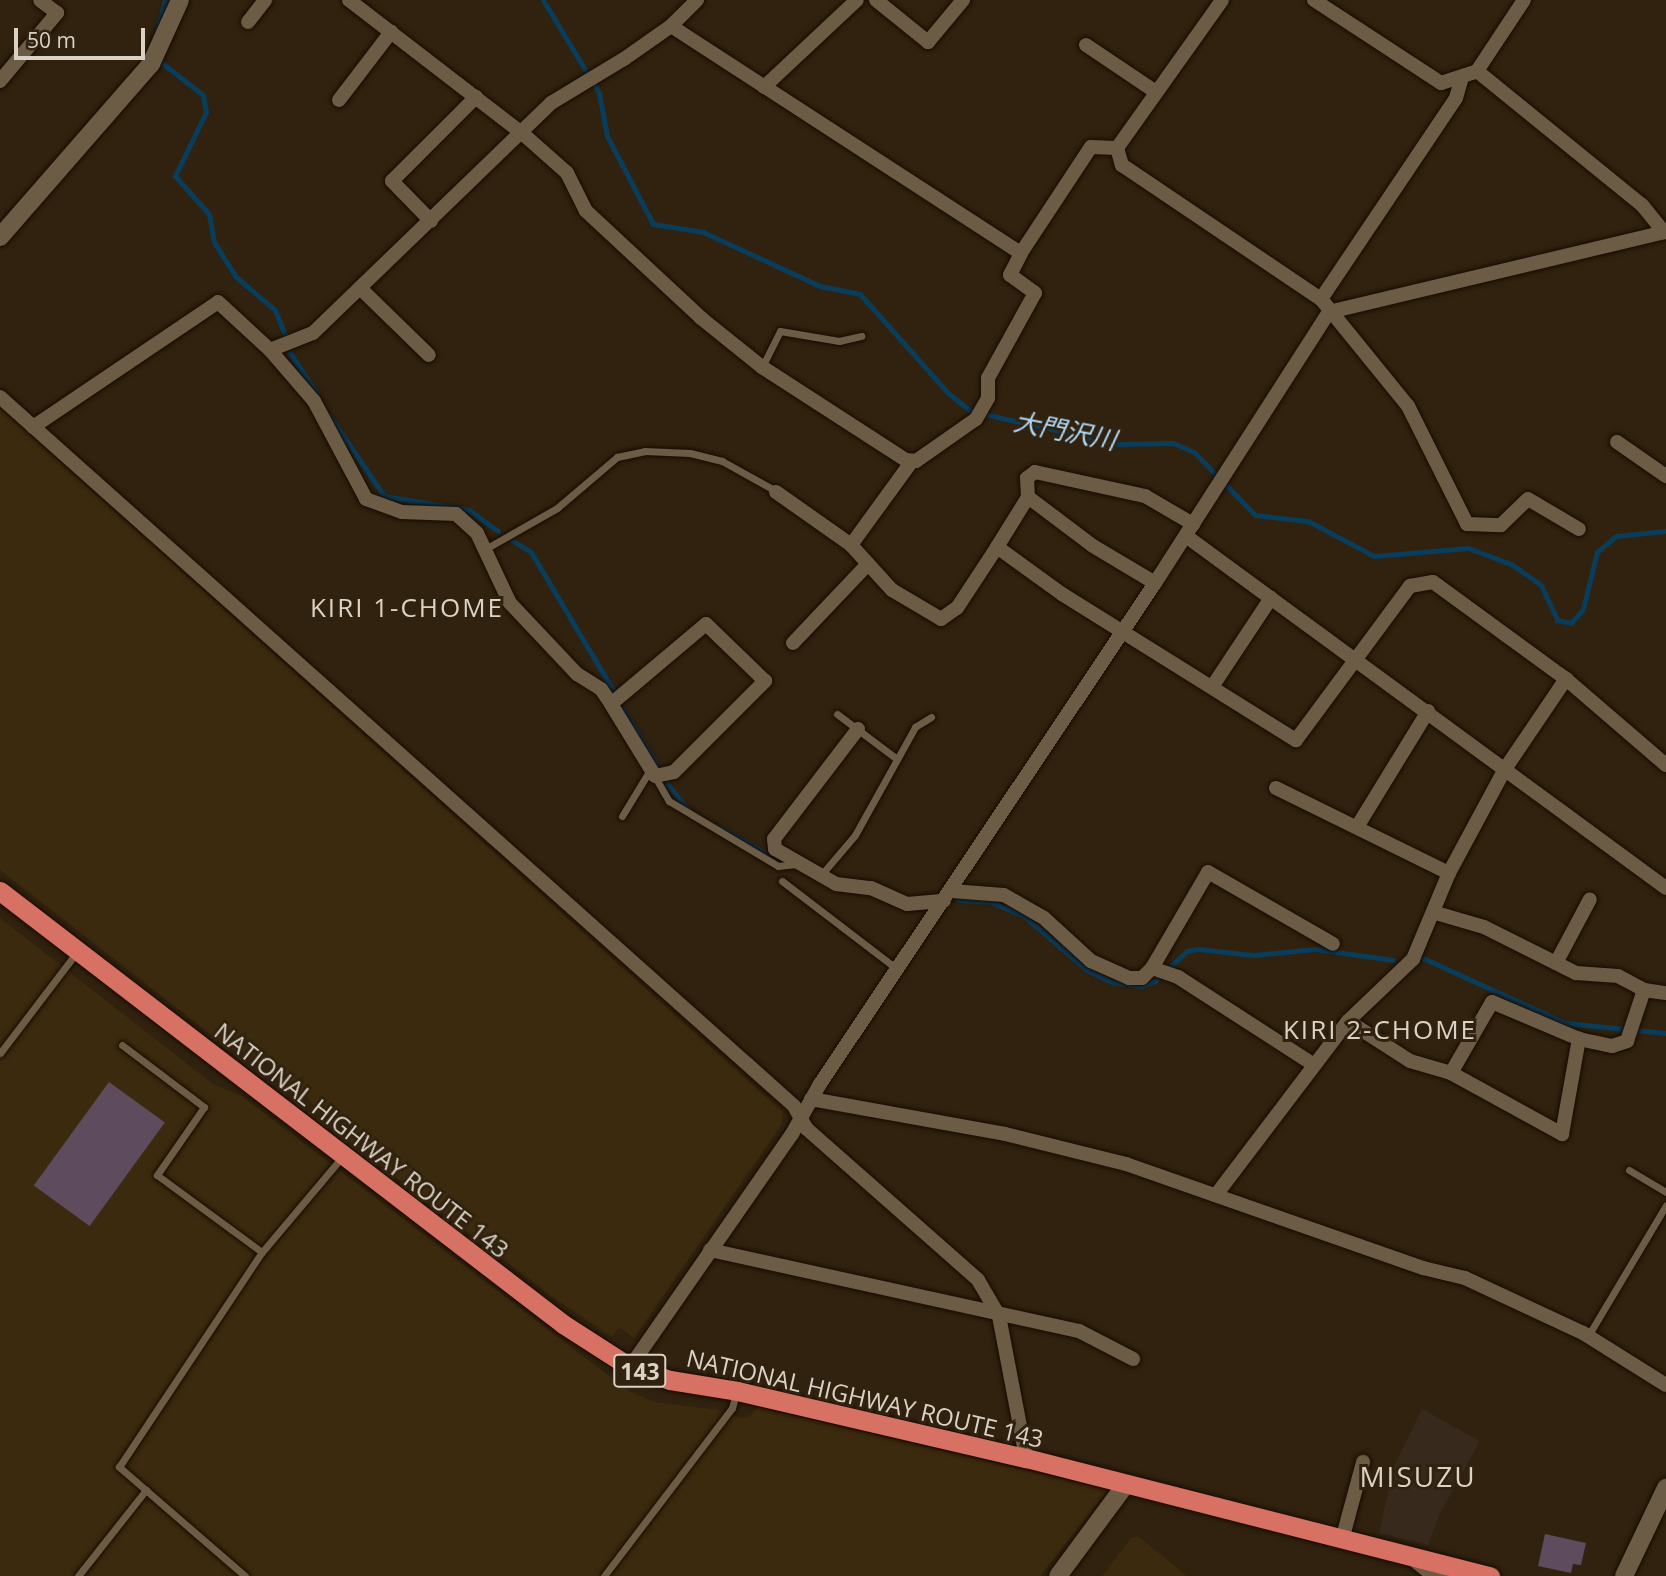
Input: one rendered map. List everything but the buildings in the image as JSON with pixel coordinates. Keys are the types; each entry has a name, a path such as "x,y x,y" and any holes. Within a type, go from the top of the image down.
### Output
{"highway":[{"name":"NATIONAL HIGHWAY ROUTE 143","path":"0,891 563,1324 631,1367 670,1380 737,1391 1026,1458 1418,1560 1490,1576"}],"main road":[{"path":"1418,1560 1438,1576"}],"street":[{"path":"0,81 57,13 40,0"},
{"path":"0,237 155,58 180,0"},
{"path":"248,22 265,0"},
{"path":"349,0 522,132 566,173 586,211 701,318 762,367 912,461"},
{"path":"270,349 313,333 551,103 603,73 671,26 697,0"},
{"path":"764,86 857,0"},
{"path":"876,0 928,42 963,0"},
{"path":"1117,148 1222,0"},
{"path":"1314,0 1441,82 1461,79 1477,71 1524,0"},
{"path":"671,26 1021,253"},
{"path":"339,100 391,32"},
{"path":"1086,44 1156,92"},
{"path":"631,1367 948,896 1155,583 1214,486 1329,312 1665,233 1642,205 1477,71"},
{"path":"1321,299 1456,98 1461,79"},
{"path":"430,221 392,181 476,97"},
{"path":"851,545 912,461 956,437 979,413 988,398 988,378 1035,293 1010,275 1021,253 1091,147 1117,148"},
{"path":"1117,148 1122,165 1321,299 1408,406 1467,524 1501,525 1528,499 1579,529"},
{"path":"360,288 429,355"},
{"path":"33,427 218,302 270,349 314,401 366,499 402,512 456,514 487,548 510,603 577,674 601,689 652,773 674,772 765,681 706,624 611,704"},
{"path":"0,397 801,1116 807,1129 978,1280 999,1316 1026,1458"},
{"path":"1617,442 1666,476"},
{"path":"776,492 851,545 892,590 941,618 957,608 997,547 1028,497 1027,478 1035,472 1145,496 1271,598 1666,888"},
{"path":"1028,497 1093,546 1155,583"},
{"path":"997,547 1122,631 1296,740 1410,586 1433,582 1566,679 1666,765"},
{"path":"793,643 868,564"},
{"path":"1212,687 1271,598"},
{"path":"1216,1195 1348,1021 1413,959 1436,913 1449,873 1505,769 1566,679"},
{"path":"1357,827 1428,711"},
{"path":"858,729 774,839 775,849 819,877 871,888 907,904 948,896 1004,895 1044,918 1091,961 1129,978 1142,978 1159,972 1178,977 1314,1065"},
{"path":"1276,788 1449,873"},
{"path":"1159,972 1208,872 1333,944"},
{"path":"1556,963 1590,899"},
{"path":"1436,913 1484,928 1576,973 1618,976 1644,990 1666,993"},
{"path":"1451,1073 1492,1002 1579,1039 1612,1046 1627,1041 1644,990"},
{"path":"1348,1021 1410,1061 1451,1073 1562,1134 1579,1039"},
{"path":"811,1099 1005,1134 1126,1164 1423,1268 1465,1278 1588,1336 1666,1385"},
{"path":"710,1251 999,1316 1079,1331 1133,1359"},
{"path":"1342,1540 1363,1462"},
{"path":"1058,1576 1126,1484"},
{"path":"1623,1576 1666,1488"}],"lane":[{"path":"762,367 780,331 839,341 861,336"},
{"path":"487,548 557,508 617,457 645,451 690,453 722,461 776,492"},
{"path":"837,714 897,759"},
{"path":"819,877 855,835 915,727 931,717"},
{"path":"622,816 652,773 669,802 778,866 797,863"},
{"path":"782,881 898,970"},
{"path":"0,1053 78,951"},
{"path":"122,1045 204,1107 157,1175 262,1252"},
{"path":"245,1576 119,1467 262,1252 343,1155"},
{"path":"1629,1170 1666,1192"},
{"path":"1588,1336 1666,1205"},
{"path":"604,1576 732,1408 737,1391"},
{"path":"78,1576 146,1490"}],"shaded area":[{"path":"0,408 783,1112 782,1124 634,1338 619,1327 612,1337 555,1299 328,1125 300,1087 265,1061 227,1047 0,870"},
{"path":"0,918 213,1084 242,1096 629,1391 654,1402 720,1410 740,1418 749,1417 758,1407 1108,1490 1040,1576 0,1576"},
{"path":"1422,1409 1480,1441 1439,1515 1428,1545 1379,1533 1394,1466"},
{"path":"1138,1536 1187,1576 1102,1576 1131,1538"}],"waterway":[{"path":"155,36 165,0"},
{"name":"大門沢川","path":"543,0 599,93 607,136 653,224 703,232 820,286 860,294 949,394 971,411 1117,444 1173,443 1194,452 1255,515 1308,521 1374,556 1468,548 1511,564 1541,585 1557,620 1571,623 1583,609 1597,552 1616,536 1666,531"},
{"path":"157,59 203,95 206,112 175,176 209,214 214,242 235,276 275,310 287,339"},
{"path":"290,353 317,394"},
{"path":"329,415 384,496 469,510 498,531"},
{"path":"510,539 531,552 614,692"},
{"path":"622,708 658,767"},
{"path":"665,781 687,808"},
{"path":"717,826 781,862"},
{"path":"958,900 991,902 1024,916 1087,970 1112,982 1142,986 1155,981 1187,951 1198,949 1253,955 1315,949 1393,960"},
{"path":"1423,958 1565,1023 1666,1033"}],"district":[{"name":"KIRI 1-CHOME","path":"407,608"},
{"name":"KIRI 2-CHOME","path":"1380,1030"},
{"name":"MISUZU","path":"1418,1476"}]}
